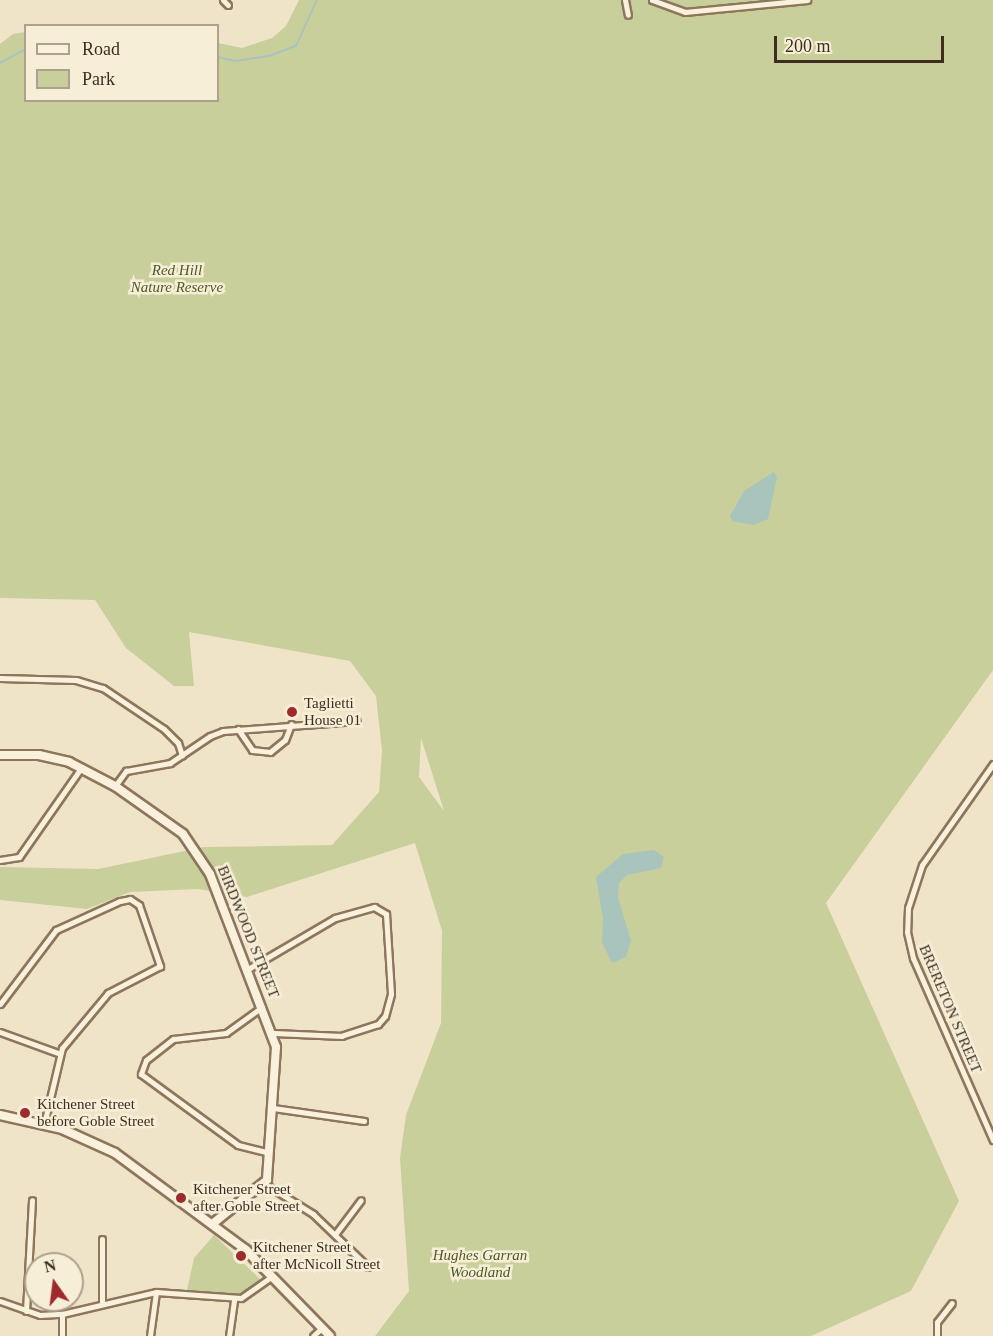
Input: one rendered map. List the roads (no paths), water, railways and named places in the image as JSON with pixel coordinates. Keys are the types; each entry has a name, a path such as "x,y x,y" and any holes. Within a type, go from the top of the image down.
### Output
{"street":[{"path":"223,0 228,5"},
{"path":"625,0 628,15"},
{"path":"652,0 685,12 807,0"},
{"path":"0,678 76,680 103,688 172,736 182,755"},
{"path":"115,786 126,771 170,763 210,735 238,729 357,721"},
{"path":"238,729 252,750 270,752 285,740 291,724"},
{"name":"BIRDWOOD STREET","path":"0,755 39,755 81,768 115,786 183,834 210,874 274,1033 273,1108 265,1184"},
{"name":"BRERETON STREET","path":"993,764 922,865 908,908 907,932 913,958 993,1140"},
{"path":"0,860 19,857 81,768"},
{"path":"0,1004 56,930 120,901 134,900 139,905 160,966 108,993 58,1053 44,1124"},
{"path":"248,969 335,918 374,907 386,914 391,994 385,1016 378,1024 342,1036 274,1033"},
{"path":"263,1006 226,1033 173,1038 146,1060 141,1074 238,1145 269,1153"},
{"path":"0,1032 58,1053"},
{"path":"273,1108 364,1121"},
{"path":"0,1115 44,1124 97,1143 246,1250 330,1336"},
{"path":"212,1224 222,1214 265,1184 313,1214 336,1233 368,1267"},
{"path":"29,1252 32,1200"},
{"path":"336,1233 361,1200"},
{"path":"102,1239 102,1304"},
{"path":"38,1312 62,1314 156,1292 234,1299 249,1295 271,1277"},
{"path":"150,1336 156,1292"},
{"path":"229,1336 234,1299"},
{"path":"0,1301 24,1310"},
{"path":"937,1336 937,1322 952,1303"},
{"path":"62,1314 62,1336"},
{"path":"313,1336 322,1328"}],"water":[{"path":"774,472 777,477 768,519 753,525 732,521 730,516 744,491"},
{"path":"654,850 664,857 661,868 627,875 619,883 618,897 631,941 626,957 612,963 602,943 603,919 596,877 623,854"}],"waterway":[{"path":"219,57 236,61 272,55 296,46 317,0"},
{"path":"0,63 24,50"}],"place":[{"name":"Taglietti House 01","path":"292,712"},
{"name":"Kitchener Street before Goble Street","path":"25,1113"},
{"name":"Kitchener Street after Goble Street","path":"181,1198"},
{"name":"Kitchener Street after McNicoll Street","path":"241,1256"}],"park label":[{"name":"Red Hill Nature Reserve","path":"177,278"},
{"name":"Hughes Garran Woodland","path":"480,1264"}]}
